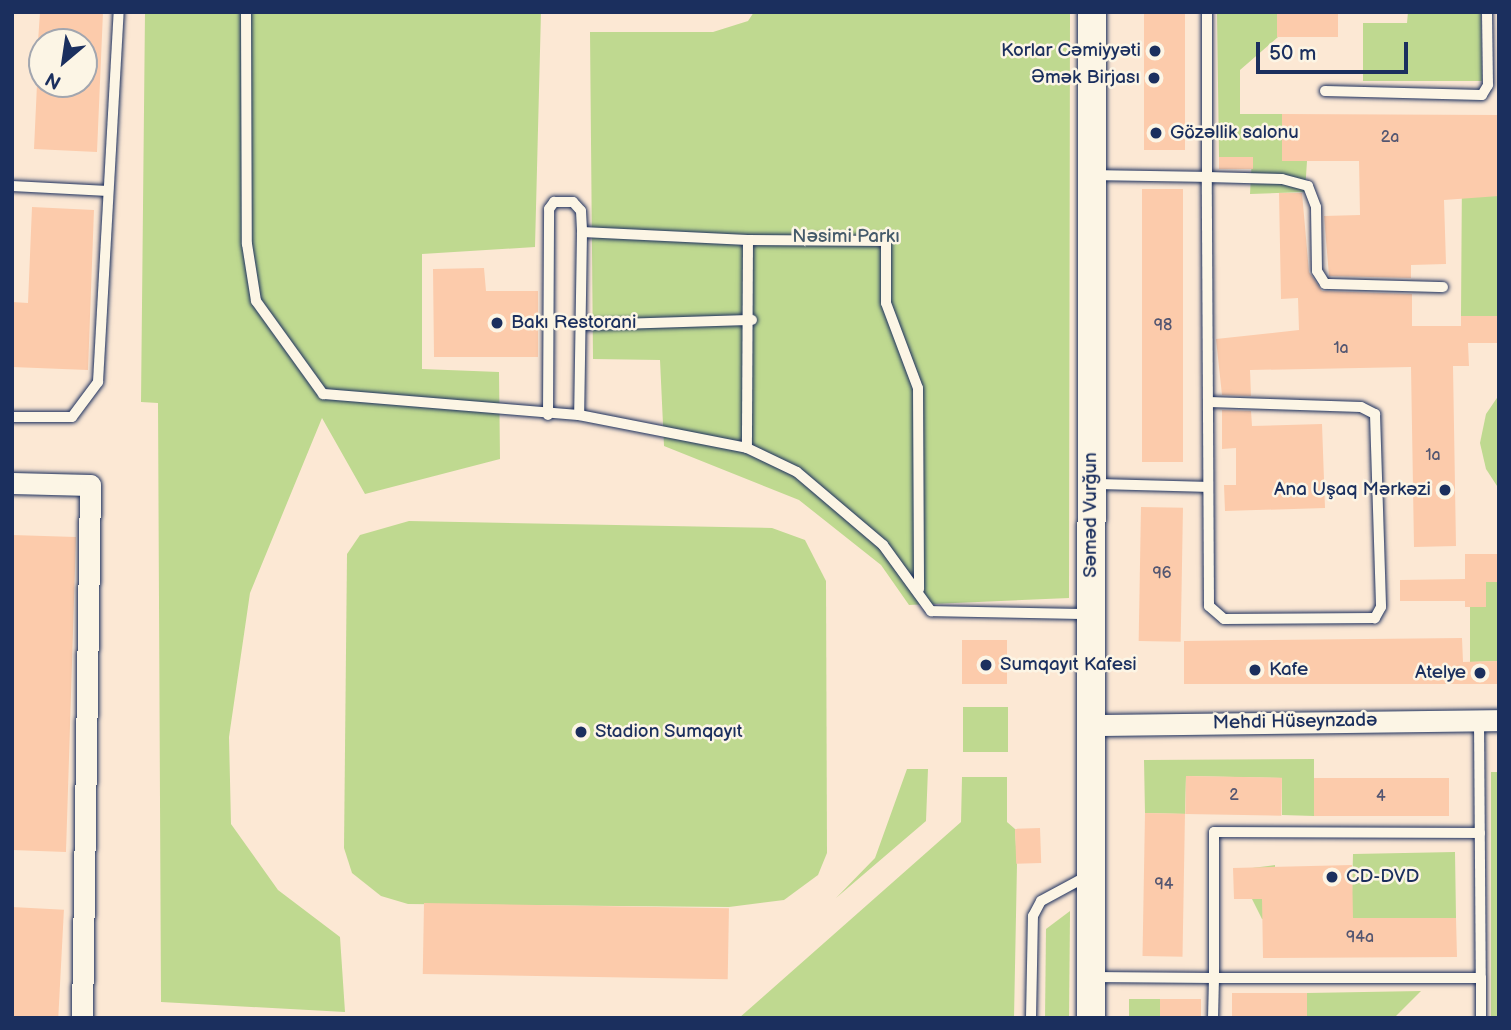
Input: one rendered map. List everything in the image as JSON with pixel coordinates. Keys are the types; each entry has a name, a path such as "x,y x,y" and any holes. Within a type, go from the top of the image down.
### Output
{"main road":[{"name":"Səməd Vurğun","path":"1091,1018 1092,12"}],"street":[{"path":"12,483 90,485 82,1018"},
{"name":"Mehdi Hüseynzadə","path":"1091,725 1489,720"}],"lane":[{"path":"12,417 72,417 89,401 98,382 119,12"},
{"path":"246,12 247,244 256,302 323,394 548,415 579,415 747,448 797,472 883,545 919,589"},
{"path":"1208,12 1209,402 1206,486 1212,614 1224,619 1368,620 1379,613 1375,414 1361,407 1209,402"},
{"path":"1325,91 1482,95 1488,85 1487,12"},
{"path":"1091,175 1282,179 1308,186 1315,200 1317,271 1325,284 1443,287"},
{"path":"12,186 108,191"},
{"path":"548,415 551,205 579,206 582,232 579,415"},
{"path":"582,232 748,240 886,241 887,303 918,388 919,589 923,604 938,613 1091,614"},
{"path":"747,448 752,320 748,240"},
{"path":"582,325 752,320"},
{"path":"1091,484 1206,486"},
{"path":"1481,1018 1480,833 1489,720"},
{"path":"1213,1018 1214,832 1480,833"},
{"path":"1031,1018 1033,916 1041,901 1091,874"},
{"path":"1091,977 1481,978"}],"green space":[{"path":"145,12 541,12 535,247 422,254 422,369 499,372 500,459 365,494 322,418 250,593 229,737 231,824 278,890 340,937 345,1012 161,1002 158,403 141,402"},
{"name":"Nəsimi Parkı","path":"754,12 1070,12 1069,598 909,605 881,565 799,500 664,446 660,360 593,359 590,32 713,32 748,21"},
{"path":"1217,12 1277,12 1278,37 1240,70 1240,114 1282,114 1282,161 1307,161 1305,192 1250,194 1252,157 1219,157"},
{"path":"1408,12 1481,12 1482,81 1363,81 1363,23 1407,23"},
{"path":"1462,172 1483,196 1499,196 1499,316 1461,316"},
{"path":"1499,395 1499,489 1486,469 1480,443 1486,414"},
{"path":"409,521 772,528 805,540 826,581 827,853 818,875 784,900 729,907 408,904 381,896 352,873 344,848 347,554 360,535"},
{"path":"1486,582 1499,582 1499,661 1470,662 1470,607 1486,607"},
{"path":"963,707 1008,707 1008,752 963,752"},
{"path":"1314,759 1314,816 1282,815 1282,778 1186,776 1185,814 1145,813 1144,760"},
{"path":"907,769 928,769 926,821 836,898 875,858"},
{"path":"1491,772 1499,772 1499,1018 1491,1018"},
{"path":"962,777 1007,777 1007,822 1015,829 1017,864 1014,1018 739,1018 961,822"},
{"path":"1455,852 1456,918 1262,919 1252,899 1252,868 1275,865 1275,893 1352,893 1353,854"},
{"path":"1070,911 1069,1018 1045,1018 1046,929"},
{"path":"1421,991 1394,1018 1307,1018 1307,993"},
{"path":"1129,999 1160,999 1160,1018 1129,1018"}],"building":[{"path":"40,12 103,12 97,152 34,149 36,98 98,98 98,28 39,28"},
{"path":"1144,12 1185,12 1185,150 1144,150"},
{"path":"1277,12 1338,12 1338,37 1277,37"},
{"path":"1282,114 1499,115 1499,196 1444,200 1446,264 1411,265 1411,278 1329,276 1324,216 1360,215 1359,161 1282,161"},
{"path":"1219,157 1253,157 1253,169 1219,169"},
{"path":"1142,189 1183,189 1183,462 1142,462"},
{"path":"1279,193 1302,193 1309,272 1322,291 1412,294 1412,326 1461,326 1461,316 1499,316 1499,343 1468,343 1469,366 1453,366 1456,546 1414,547 1411,367 1250,370 1251,396 1222,395 1216,339 1299,330 1298,298 1281,299"},
{"path":"32,207 94,210 88,370 12,367 12,302 28,303"},
{"path":"484,268 486,291 538,291 538,357 434,357 433,269"},
{"path":"1222,410 1251,411 1252,426 1322,424 1325,508 1225,511 1224,485 1236,485 1236,448 1222,449"},
{"path":"1141,507 1183,508 1181,642 1139,641"},
{"path":"12,535 76,537 66,852 12,850"},
{"path":"1465,554 1499,554 1499,582 1486,582 1486,607 1465,607 1465,601 1400,601 1400,580 1465,579"},
{"path":"1462,638 1463,662 1499,661 1499,684 1184,684 1184,641"},
{"path":"962,640 1007,640 1007,684 962,684"},
{"path":"1186,776 1282,778 1281,816 1185,814"},
{"path":"1314,778 1449,778 1449,816 1314,816"},
{"path":"1145,813 1185,814 1182,957 1143,956"},
{"path":"1040,828 1041,863 1016,864 1015,829"},
{"path":"1352,865 1353,918 1456,918 1457,957 1263,958 1262,899 1234,899 1233,868"},
{"path":"424,903 729,908 728,979 423,974"},
{"path":"12,907 64,910 58,1018 12,1018"},
{"path":"1232,993 1307,993 1307,1018 1232,1018"},
{"path":"1160,999 1201,999 1201,1018 1160,1018"}],"place":[{"name":"Korlar Cəmiyyəti","path":"1155,51"},
{"name":"Əmək Birjası","path":"1154,78"},
{"name":"Gözəllik salonu","path":"1156,133"},
{"name":"Bakı Restorani","path":"497,323"},
{"name":"Ana Uşaq Mərkəzi","path":"1445,490"},
{"name":"Sumqayıt Kafesi","path":"986,665"},
{"name":"Kafe","path":"1255,670"},
{"name":"Atelye","path":"1480,673"},
{"name":"Stadion Sumqayıt","path":"581,732"},
{"name":"CD-DVD","path":"1332,877"}]}
